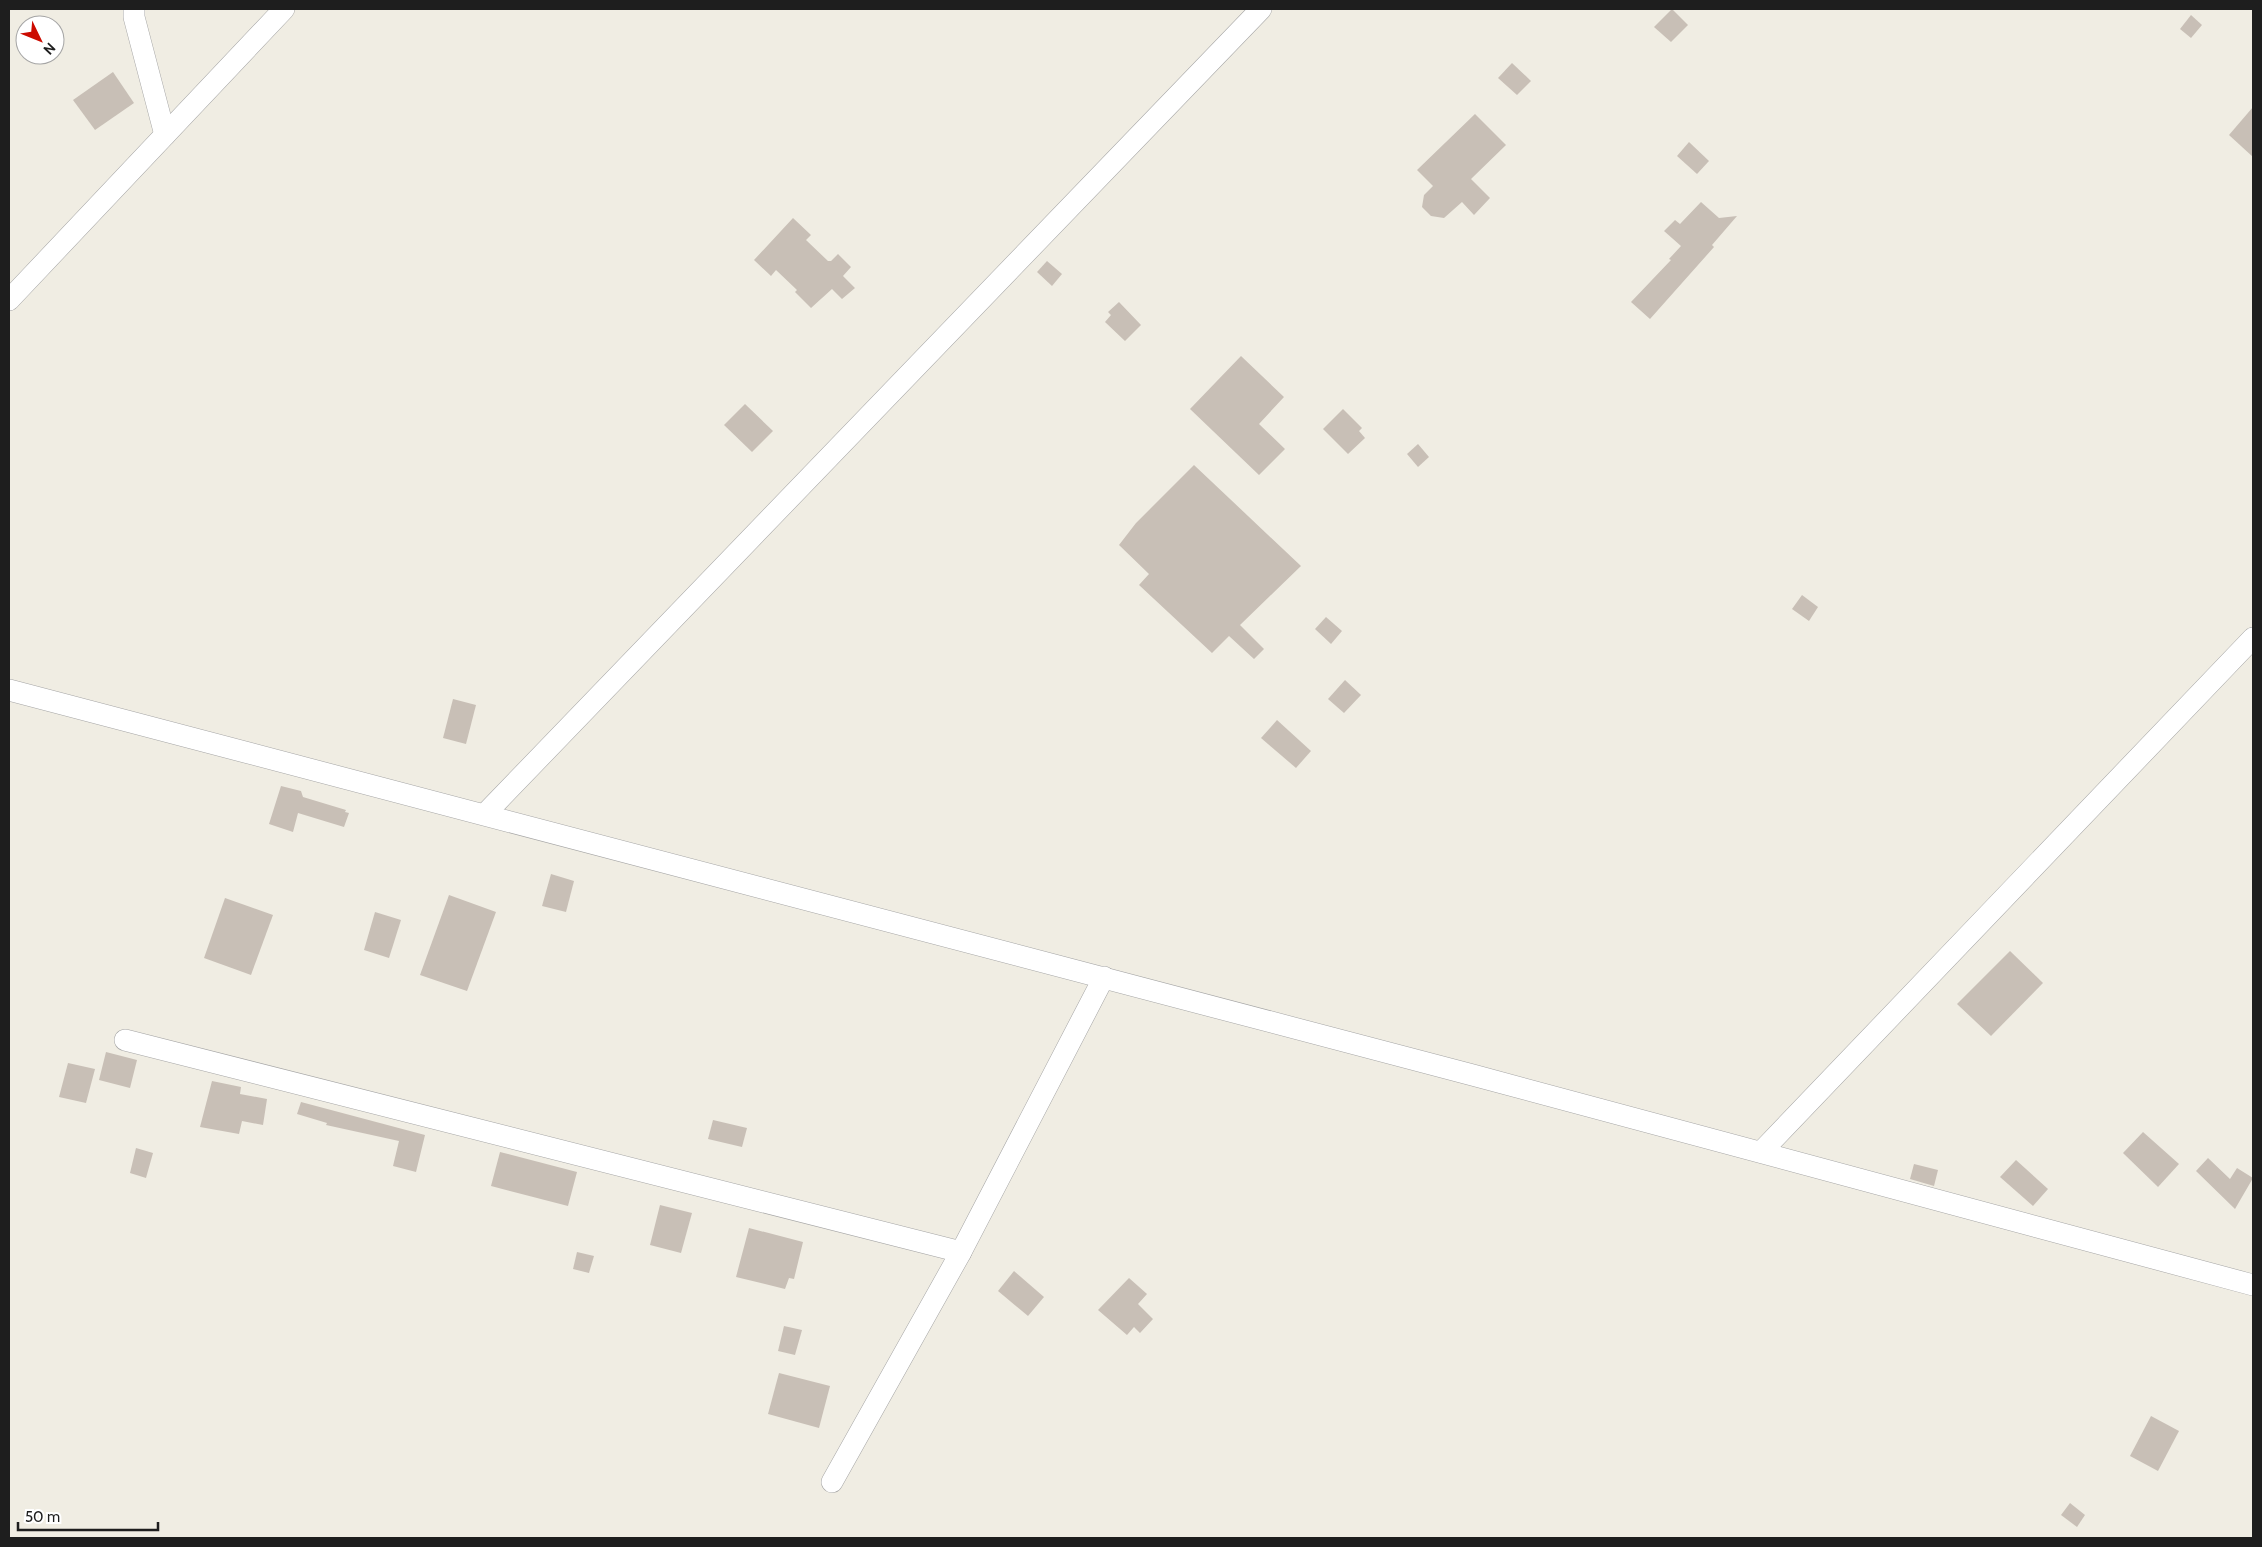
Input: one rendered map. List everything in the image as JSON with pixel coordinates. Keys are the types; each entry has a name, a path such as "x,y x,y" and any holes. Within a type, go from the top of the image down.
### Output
{"street":[{"path":"134,9 134,17 165,135"},
{"path":"9,300 284,9"},
{"path":"486,813 1261,9"},
{"path":"1761,1152 2253,638"},
{"path":"9,690 486,813 1761,1152 2253,1285"},
{"path":"832,1482 961,1252 1104,977"},
{"path":"125,1040 961,1252"}],"building":[{"path":"1672,9 1688,25 1671,42 1654,27"},
{"path":"2191,15 2202,25 2191,38 2180,29"},
{"path":"1512,63 1531,81 1517,95 1498,78"},
{"path":"113,72 134,103 95,130 73,100"},
{"path":"2253,107 2253,157 2229,135"},
{"path":"1475,114 1506,145 1471,179 1490,198 1474,215 1462,202 1444,218 1431,216 1422,207 1424,195 1433,186 1417,170"},
{"path":"1689,142 1709,161 1697,174 1677,156"},
{"path":"1701,202 1719,218 1737,216 1712,245 1714,247 1650,319 1631,302 1671,260 1669,259 1681,246 1664,231 1675,220 1680,224"},
{"path":"793,218 811,235 806,240 828,261 831,261 838,254 851,267 843,276 855,288 842,299 832,289 811,308 795,292 797,290 776,270 771,276 754,260"},
{"path":"1047,261 1062,274 1052,286 1037,272"},
{"path":"1119,302 1141,325 1125,341 1105,322 1111,315 1108,312"},
{"path":"1241,356 1284,397 1259,424 1285,449 1259,475 1190,409"},
{"path":"745,404 773,431 752,452 724,425"},
{"path":"1343,409 1362,428 1359,431 1365,438 1348,454 1323,429"},
{"path":"1418,444 1429,457 1418,467 1407,454"},
{"path":"1194,465 1301,566 1240,625 1264,649 1254,659 1229,636 1212,653 1139,585 1149,574 1119,545 1136,523"},
{"path":"1802,595 1818,607 1809,621 1792,609"},
{"path":"1326,617 1342,631 1331,644 1315,629"},
{"path":"1345,680 1361,695 1344,713 1328,699"},
{"path":"453,699 476,705 466,744 443,738"},
{"path":"1277,720 1311,751 1296,768 1261,738"},
{"path":"281,786 301,791 303,797 346,810 345,812 349,813 344,827 298,813 293,832 269,824"},
{"path":"551,874 574,881 566,912 542,906"},
{"path":"449,895 496,912 467,991 420,975"},
{"path":"225,898 273,915 251,975 204,958"},
{"path":"375,912 401,920 389,958 364,950"},
{"path":"2010,951 2043,983 1991,1036 1957,1004"},
{"path":"106,1052 137,1060 130,1088 99,1080"},
{"path":"68,1063 95,1069 86,1103 59,1097"},
{"path":"212,1081 241,1087 240,1094 267,1099 263,1125 242,1121 239,1134 200,1127"},
{"path":"301,1102 425,1135 416,1172 393,1166 399,1141 326,1125 327,1123 297,1114"},
{"path":"713,1120 747,1128 742,1147 708,1139"},
{"path":"2143,1132 2179,1164 2158,1187 2123,1153"},
{"path":"136,1148 153,1153 146,1178 130,1173"},
{"path":"500,1152 577,1172 568,1206 491,1186"},
{"path":"2208,1158 2230,1179 2237,1168 2253,1178 2235,1209 2196,1171"},
{"path":"2016,1160 2048,1189 2033,1206 2000,1177"},
{"path":"1914,1164 1938,1170 1934,1186 1910,1179"},
{"path":"660,1205 692,1213 681,1253 650,1245"},
{"path":"749,1228 803,1242 794,1279 789,1278 785,1289 736,1277"},
{"path":"577,1252 594,1256 589,1273 573,1269"},
{"path":"1014,1271 1044,1297 1028,1316 998,1291"},
{"path":"1129,1278 1147,1294 1138,1304 1153,1319 1140,1333 1134,1327 1127,1335 1098,1310"},
{"path":"784,1326 802,1330 795,1355 778,1351"},
{"path":"779,1373 830,1386 819,1428 768,1414"},
{"path":"2151,1416 2179,1431 2158,1471 2130,1456"},
{"path":"2070,1503 2085,1515 2077,1527 2061,1515"}]}
